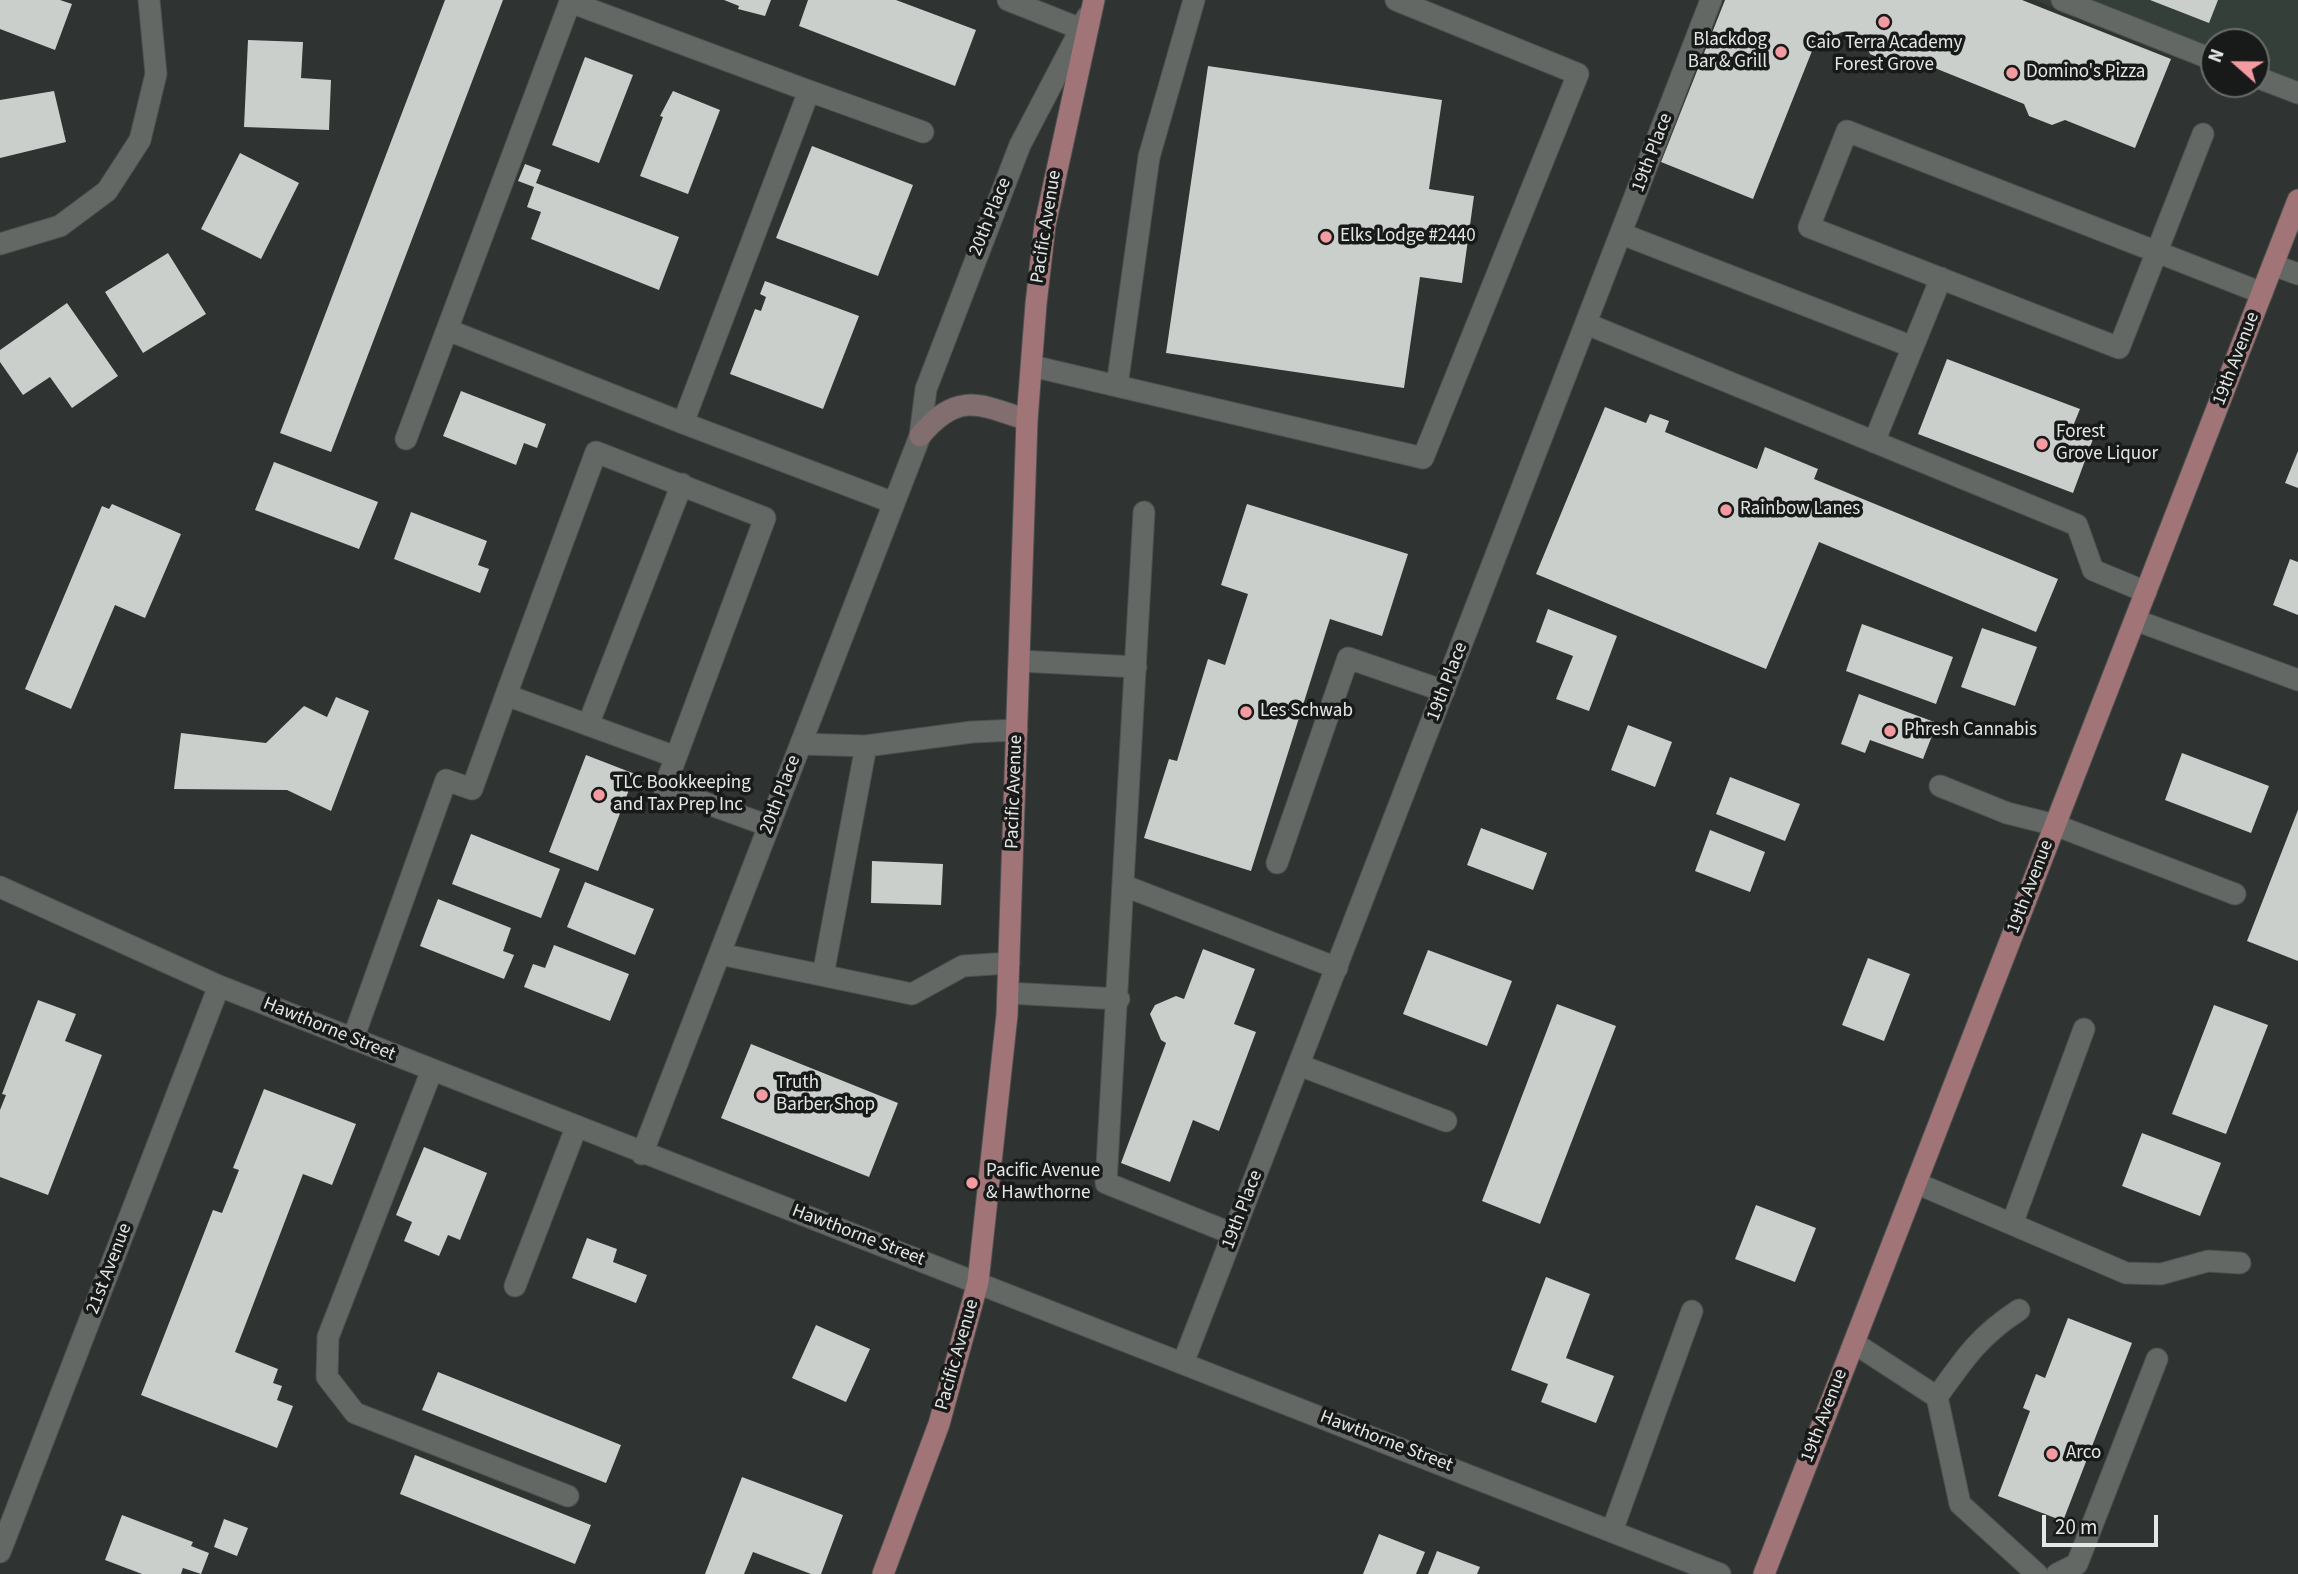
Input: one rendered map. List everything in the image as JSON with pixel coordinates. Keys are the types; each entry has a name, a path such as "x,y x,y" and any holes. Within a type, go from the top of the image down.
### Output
{"main road":[{"name":"Pacific Avenue","path":"883,1574 939,1424 978,1282 994,1155 1008,993 1027,420 1045,225 1093,4"},
{"name":"19th Avenue","path":"1764,1574 2298,200"}],"street":[{"path":"0,244 60,226 107,191 140,140 156,74 149,0"},
{"path":"1008,0 1081,29"},
{"path":"1117,386 1149,157 1194,0"},
{"path":"1032,366 1423,458 1577,74 1396,0"},
{"name":"19th Place","path":"1183,1363 1711,0"},
{"path":"2062,0 2200,54"},
{"path":"407,439 570,2 923,132"},
{"name":"20th Place","path":"642,1154 920,436 926,389 953,314 1020,145 1093,4"},
{"path":"2270,82 2298,93"},
{"path":"683,423 809,91"},
{"path":"2203,134 2157,251 2119,348 1810,227 1847,131 2157,251 2262,293"},
{"path":"1622,234 1913,347"},
{"path":"2273,265 2298,274"},
{"path":"1874,442 1941,278"},
{"path":"1587,324 2077,525 2093,570 2146,592"},
{"path":"447,330 894,503"},
{"name":"20th Place","path":"920,436 938,415 951,408 969,404 989,407 1027,420"},
{"path":"352,1039 446,780 472,789 596,452 765,518 664,788 769,826"},
{"path":"588,725 682,484"},
{"path":"1144,512 1119,999 1106,1183 1233,1234"},
{"path":"2135,620 2298,680"},
{"path":"1277,863 1348,658 1444,691"},
{"path":"1020,661 1136,667"},
{"path":"506,695 676,757"},
{"path":"801,744 866,746 972,732 1017,730"},
{"path":"823,975 866,746"},
{"path":"1940,786 2007,813 2055,825 2235,894"},
{"path":"1125,886 1337,968"},
{"name":"Hawthorne Street","path":"2,894 219,986 576,1128 978,1282 1720,1574"},
{"path":"720,954 912,994 963,966 1009,963"},
{"name":"21st Avenue","path":"2,1542 219,986"},
{"path":"1008,993 1119,999"},
{"path":"2012,1224 2084,1028"},
{"path":"1299,1065 1446,1121"},
{"path":"432,1070 328,1337 327,1377 355,1413 568,1496"},
{"path":"515,1286 576,1128"},
{"path":"1916,1183 2126,1273 2161,1274 2208,1261 2240,1263"},
{"path":"1937,1397 1967,1354 1990,1328 2019,1310"},
{"path":"1612,1531 1692,1311"},
{"path":"1854,1343 1937,1397 1960,1504 2037,1574"},
{"path":"2057,1574 2077,1564 2157,1359"}],"shaded area":[{"path":"2035,0 2298,0 2298,105 2270,94 2270,28 2200,28 2200,65"}],"building":[{"path":"0,0 60,0 72,4 55,50 0,29"},
{"path":"445,0 503,0 331,452 280,433"},
{"path":"724,0 771,0 765,16 738,9 739,6"},
{"path":"808,0 896,0 976,30 955,86 799,26"},
{"path":"1725,0 2022,0 2171,59 2135,148 2065,120 2052,125 2029,116 2024,104 1905,56 1891,63 1870,54 1864,40 1842,32 1814,46 1753,199 1661,162"},
{"path":"2150,0 2218,0 2209,23"},
{"path":"248,40 303,42 301,78 331,80 329,130 244,127"},
{"path":"585,57 633,75 599,163 552,145"},
{"name":"Elks Lodge #2440","path":"1208,66 1442,100 1429,189 1474,196 1462,283 1420,277 1404,388 1166,353"},
{"path":"54,91 66,142 0,158 0,100"},
{"path":"673,91 720,110 688,194 640,176 663,117 660,116"},
{"path":"812,146 913,185 878,276 776,238"},
{"path":"240,153 299,183 261,259 201,229"},
{"path":"525,164 541,170 536,183 679,237 659,290 531,239 541,212 527,207 534,187 518,181"},
{"path":"168,253 206,314 143,353 105,292"},
{"path":"765,281 859,316 823,409 730,374 755,309 761,311 766,297 760,294"},
{"path":"67,303 118,376 72,408 50,377 23,395 0,362 0,350"},
{"path":"1947,359 2080,409 2071,431 2093,439 2073,493 1918,434"},
{"path":"461,391 546,424 537,448 524,443 516,465 443,436"},
{"name":"Rainbow Lanes","path":"1605,407 1646,423 1650,414 1669,421 1665,432 1757,469 1765,447 1818,469 1814,479 2058,579 2036,632 1819,542 1766,669 1536,574"},
{"path":"2298,451 2298,488 2285,483"},
{"path":"274,462 378,502 359,549 255,510"},
{"path":"112,504 181,534 145,618 115,605 71,709 25,689 102,506 109,509"},
{"name":"Les Schwab","path":"1247,504 1408,554 1382,636 1330,619 1251,871 1144,838 1169,759 1177,761 1208,659 1225,665 1248,594 1221,585"},
{"path":"411,512 487,541 478,565 489,569 480,593 394,559"},
{"path":"2290,559 2298,562 2298,615 2273,605"},
{"path":"1548,609 1617,636 1589,711 1556,699 1573,656 1536,642"},
{"path":"1862,624 1953,657 1936,704 1846,671"},
{"path":"1982,628 2037,647 2015,706 1961,687"},
{"name":"Phresh Cannabis","path":"1859,694 1937,723 1923,759 1870,740 1865,753 1841,744"},
{"path":"336,697 369,711 331,811 287,790 174,789 181,733 266,743 304,706 327,717"},
{"path":"1628,725 1672,742 1655,787 1611,770"},
{"path":"2182,753 2269,786 2251,833 2165,800"},
{"name":"TLC Bookkeeping and Tax Prep Inc","path":"586,755 635,774 598,871 549,852"},
{"path":"1730,777 1800,804 1785,841 1716,814"},
{"path":"2298,810 2298,961 2247,941"},
{"path":"1481,828 1547,853 1533,890 1467,865"},
{"path":"1710,830 1765,852 1750,892 1695,871"},
{"path":"471,834 560,869 541,918 452,884"},
{"path":"872,861 943,864 941,905 871,903"},
{"path":"585,882 654,909 635,955 567,927"},
{"path":"438,899 511,928 503,951 514,955 504,979 420,946"},
{"path":"554,945 629,974 610,1021 524,987 533,964 545,968"},
{"path":"1203,949 1255,969 1234,1024 1256,1032 1219,1131 1193,1120 1170,1182 1121,1163 1166,1043 1161,1040 1150,1014 1155,1005 1176,996 1184,999"},
{"path":"1428,950 1512,981 1487,1046 1403,1014"},
{"path":"1868,958 1910,974 1884,1041 1842,1025"},
{"path":"38,1000 76,1014 65,1041 102,1055 48,1195 0,1177 0,1110 6,1095 2,1094"},
{"path":"1557,1004 1616,1026 1540,1224 1482,1201"},
{"path":"2214,1005 2268,1025 2226,1134 2172,1114"},
{"path":"751,1044 898,1103 869,1177 721,1118"},
{"path":"264,1089 356,1124 332,1185 303,1174 235,1352 278,1369 273,1383 282,1386 277,1400 293,1406 277,1448 141,1395 213,1210 222,1213 239,1170 233,1168"},
{"path":"2142,1133 2221,1163 2200,1216 2122,1186"},
{"path":"424,1147 487,1173 460,1240 448,1235 439,1256 404,1241 412,1222 396,1215"},
{"path":"1756,1205 1816,1228 1795,1282 1735,1259"},
{"path":"587,1238 617,1249 613,1262 647,1275 636,1303 572,1278"},
{"path":"1546,1277 1590,1294 1566,1358 1614,1376 1596,1423 1541,1402 1548,1384 1511,1370"},
{"name":"Arco","path":"2068,1318 2132,1343 2063,1521 1998,1496 2030,1411 2023,1408 2036,1374 2045,1378"},
{"path":"816,1325 870,1349 846,1402 792,1378"},
{"path":"438,1372 621,1445 606,1483 422,1410"},
{"path":"415,1455 591,1525 575,1564 400,1494"},
{"path":"742,1477 843,1515 821,1574 811,1574 753,1552 744,1574 705,1574"},
{"path":"122,1515 193,1542 191,1546 209,1553 201,1574 183,1568 181,1574 142,1574 105,1560"},
{"path":"224,1519 248,1528 237,1556 214,1547"},
{"path":"1379,1534 1425,1552 1416,1574 1363,1574"},
{"path":"1437,1551 1480,1567 1477,1574 1428,1574"}],"place":[{"name":"Caio Terra Academy Forest Grove","path":"1884,22"},
{"name":"Blackdog Bar & Grill","path":"1781,52"},
{"name":"Domino's Pizza","path":"2012,73"},
{"name":"Elks Lodge #2440","path":"1326,237"},
{"name":"Forest Grove Liquor","path":"2042,444"},
{"name":"Rainbow Lanes","path":"1726,510"},
{"name":"Les Schwab","path":"1246,712"},
{"name":"Phresh Cannabis","path":"1890,731"},
{"name":"TLC Bookkeeping and Tax Prep Inc","path":"599,795"},
{"name":"Truth Barber Shop","path":"762,1095"},
{"name":"Pacific Avenue & Hawthorne","path":"972,1183"},
{"name":"Arco","path":"2052,1454"}]}
